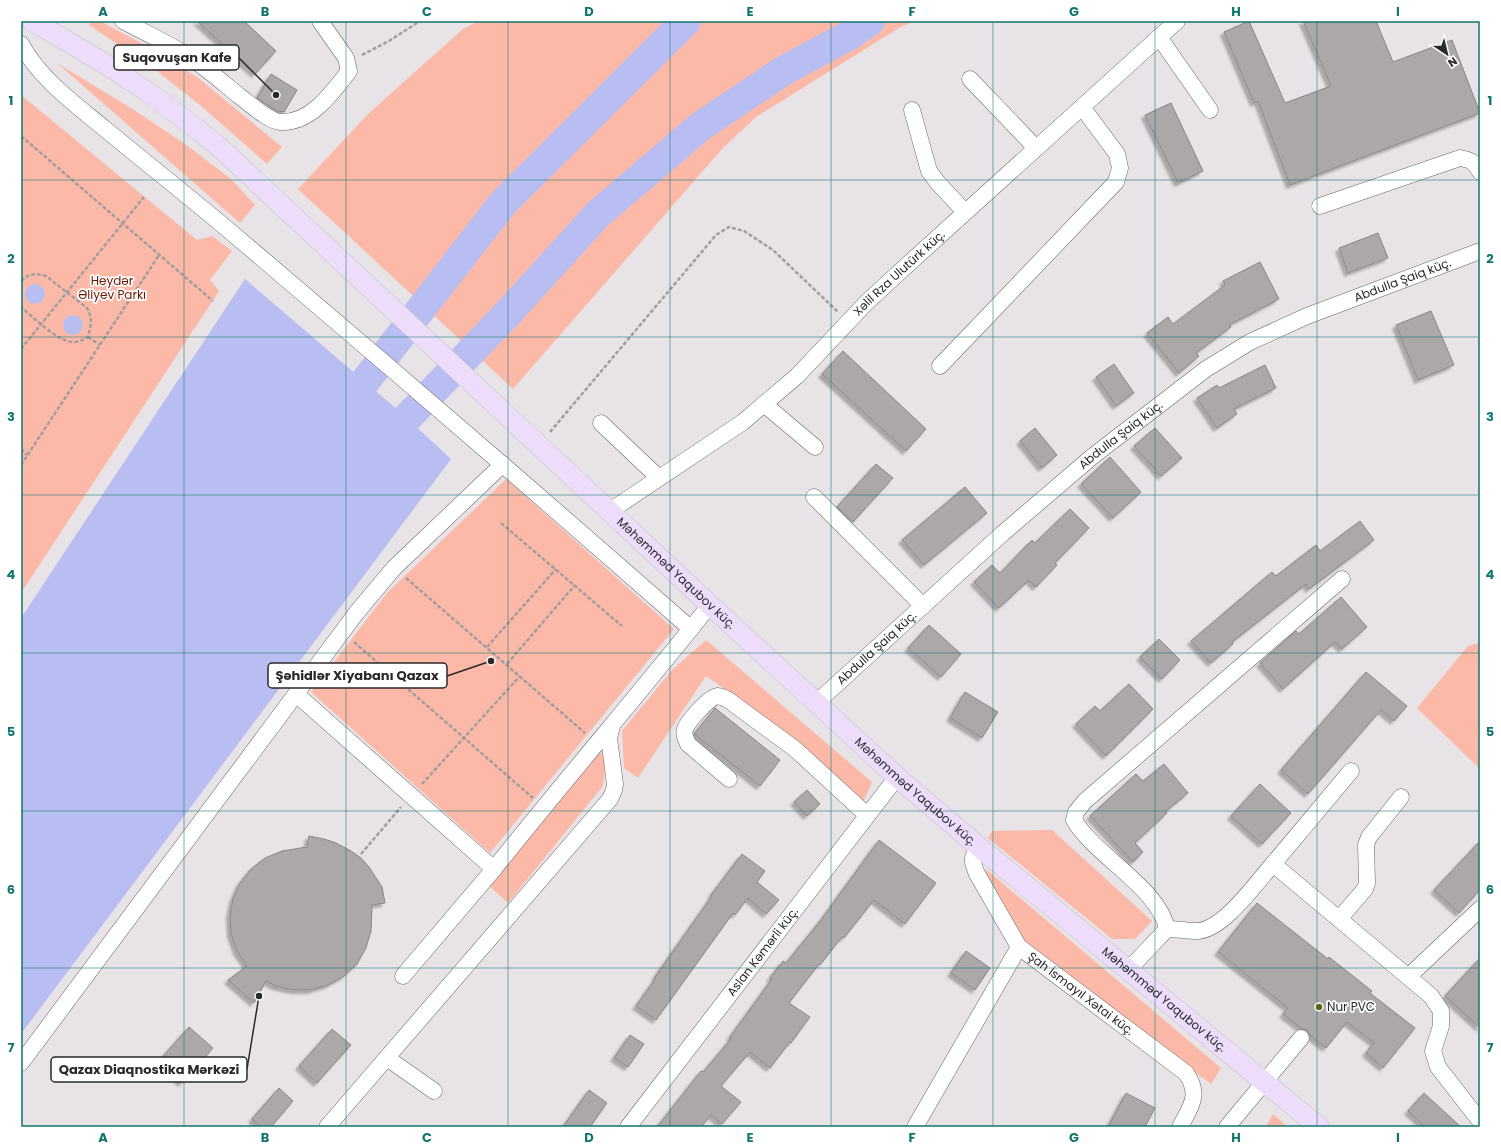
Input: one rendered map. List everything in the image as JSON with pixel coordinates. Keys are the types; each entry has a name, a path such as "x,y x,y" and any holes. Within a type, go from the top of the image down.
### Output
{"main road":[{"name":"Məhəmməd Yaqubov küç.","path":"32,21 53,26 170,108 217,145 710,605 897,777 979,848 1129,969 1319,1127"}],"street":[{"path":"123,21 184,54 211,72 263,114 280,122 298,120 313,111 349,71 346,58 320,21"},
{"name":"Xəlil Rza Ulutürk küç.","path":"610,511 743,422 797,376 848,322 905,267 1177,21"},
{"path":"1159,37 1210,110"},
{"path":"21,44 27,56 49,81 73,102 211,216 486,449 691,629"},
{"path":"970,79 1036,148"},
{"path":"940,366 1116,182 1120,168 1117,154 1082,107"},
{"path":"912,110 929,171 965,212"},
{"path":"1320,206 1460,158 1471,160 1477,165 1480,172"},
{"name":"Abdulla Şaiq küç.","path":"816,703 1002,534 1087,461 1206,369 1250,342 1306,316 1480,251"},
{"path":"764,404 814,447"},
{"path":"601,423 659,478"},
{"path":"21,1063 296,694 394,568 503,464"},
{"path":"814,497 923,606"},
{"path":"1167,929 1165,919 1155,903 1081,832 1074,820 1076,812 1085,801 1342,579"},
{"path":"403,976 494,869 710,605"},
{"path":"296,694 494,869"},
{"path":"729,779 688,744 685,737 685,729 702,707 710,699 718,696 727,699 795,749 867,815"},
{"path":"327,1127 610,799 615,784 609,738 612,726"},
{"path":"1167,929 1199,931 1212,927 1226,918 1351,771"},
{"name":"Aslan Kəmərli küç.","path":"628,1127 897,777"},
{"path":"1339,919 1365,889 1368,883 1366,845 1369,837 1401,797"},
{"name":"Şah İsmayıl Xətai küç.","path":"979,848 972,856 972,862 976,874 1019,947 1186,1073 1193,1083 1194,1094 1191,1107 1180,1127"},
{"path":"1273,864 1431,996 1441,1011 1441,1026 1433,1051 1438,1067 1480,1121"},
{"path":"1408,976 1480,909"},
{"path":"1129,969 1167,929"},
{"path":"915,1127 1019,947"},
{"path":"1227,1127 1301,1038"},
{"path":"386,1058 434,1091"}],"path":[{"path":"346,58 364,54 389,41 420,21"},
{"path":"21,136 213,301"},
{"path":"21,349 144,197"},
{"path":"534,441 716,235 729,227 744,231 773,250 848,322"},
{"path":"21,465 159,255"},
{"path":"21,281 29,275 37,274 46,276 87,308 91,316 92,324 88,337 81,341 73,342 63,340 21,307"},
{"path":"88,337 100,345"},
{"path":"21,449 28,455"},
{"path":"502,523 622,626"},
{"path":"394,568 598,743"},
{"path":"487,647 556,569"},
{"path":"507,664 574,585"},
{"path":"343,632 544,807"},
{"path":"361,854 411,796 520,676"}],"green space":[{"path":"92,21 100,21 152,49 197,77 282,147 267,164 201,106 157,71 89,25"},
{"path":"479,21 914,21 899,28 756,117 722,149 513,389 298,189 368,114 463,29"},
{"path":"57,63 134,110 185,144 231,179 255,205 240,223"},
{"name":"Heydər Əliyev Parkı","path":"21,95 197,240 212,236 232,251 210,280 219,291 21,593"},
{"path":"506,479 674,629 490,853 311,692 387,593"},
{"path":"706,640 872,782 863,803 797,740 706,676 638,778 624,768 622,731 672,670"},
{"path":"1480,643 1480,769 1417,708 1468,646"},
{"path":"599,752 606,757 603,786 508,903 489,886"},
{"path":"1052,830 1152,921 1135,939 1112,939 988,838 992,831"},
{"path":"987,870 1221,1068 1211,1084 1025,945 983,872"},
{"path":"1273,1114 1288,1127 1266,1127"}],"water":[{"path":"245,279 407,418 451,459 21,1034 21,618"},
{"path":"31,284 39,284 45,290 45,298 39,304 31,304 25,298 25,290"},
{"path":"69,315 77,315 83,321 83,329 77,335 69,335 63,329 63,321"}],"building":[{"path":"197,21 244,21 276,51 255,74"},
{"path":"1249,21 1285,103 1331,86 1303,21 1376,21 1393,62 1452,40 1480,113 1290,185 1258,101 1254,103 1224,32"},
{"path":"271,74 297,90 284,112 277,111 257,98"},
{"path":"1171,103 1203,171 1178,183 1145,115"},
{"path":"1378,233 1388,258 1348,273 1339,248"},
{"path":"1260,262 1279,299 1229,325 1231,327 1196,353 1199,356 1179,373 1147,333 1168,317 1173,324 1225,285 1223,281"},
{"path":"1431,311 1454,365 1418,380 1396,325"},
{"path":"843,351 926,429 906,451 822,374"},
{"path":"1114,364 1134,393 1116,406 1096,377"},
{"path":"1265,365 1276,388 1234,409 1237,414 1217,428 1197,398 1217,385 1219,388"},
{"path":"1035,428 1057,455 1042,468 1020,441"},
{"path":"1155,428 1182,458 1161,476 1134,446"},
{"path":"1110,457 1141,492 1113,518 1081,484"},
{"path":"876,464 893,478 853,522 837,507"},
{"path":"965,487 987,513 924,565 902,540"},
{"path":"1070,509 1089,528 1055,563 1057,565 1036,587 1029,580 999,608 974,582 992,565 1000,573 1032,540 1035,543"},
{"path":"1360,521 1374,540 1309,589 1306,584 1232,642 1233,644 1211,663 1191,641 1272,572 1276,576 1316,545 1320,551"},
{"path":"1341,597 1367,627 1342,649 1335,642 1283,689 1260,663 1296,631 1299,634"},
{"path":"929,625 961,654 941,677 908,648"},
{"path":"1159,639 1180,660 1162,679 1140,657"},
{"path":"1366,672 1407,706 1394,721 1381,710 1308,794 1281,770"},
{"path":"1129,684 1153,709 1106,756 1076,724 1095,706 1100,711"},
{"path":"965,692 998,712 982,738 950,718"},
{"path":"715,708 780,760 760,786 694,734"},
{"path":"1164,764 1188,793 1165,812 1167,813 1135,843 1143,852 1133,862 1090,816 1136,774 1143,781"},
{"path":"1260,784 1291,813 1262,844 1231,816"},
{"path":"807,790 820,804 807,816 794,802"},
{"path":"309,836 336,843 361,858 369,867 382,887 385,903 372,905 371,931 366,948 357,964 344,976 328,985 311,990 293,990 276,986 266,981 254,1003 228,980 247,966 237,951 231,934 230,916 233,899 240,883 251,869 265,858 282,851 307,847"},
{"path":"879,840 936,883 905,924 874,900 844,938 842,937 820,965 819,964 789,1003 810,1017 791,1043 790,1042 770,1068 750,1052 721,1086 741,1102 722,1124 711,1115 701,1127 657,1127 701,1071 703,1072 731,1039 730,1037 772,979 770,978 783,961 786,963 821,920"},
{"path":"1480,841 1480,890 1459,913 1434,890"},
{"path":"742,854 765,871 757,882 779,900 766,914 748,898 735,915 733,913 656,1020 636,1006 712,896 711,895"},
{"path":"1257,903 1328,959 1329,957 1372,991 1370,993 1415,1028 1383,1068 1366,1053 1374,1043 1347,1022 1326,1048 1310,1035 1307,1030 1302,1029 1283,1014 1288,1008 1218,952"},
{"path":"966,951 990,968 975,990 951,973"},
{"path":"1480,958 1480,1028 1445,996"},
{"path":"189,1027 213,1048 182,1083 158,1062"},
{"path":"332,1029 351,1045 317,1083 299,1066"},
{"path":"630,1035 644,1044 628,1067 614,1058"},
{"path":"279,1088 293,1101 271,1127 261,1127 252,1119"},
{"path":"589,1090 607,1103 590,1127 563,1127"},
{"path":"1126,1093 1155,1108 1145,1127 1108,1127"},
{"path":"1424,1093 1461,1127 1425,1127 1408,1111"}],"waterway":[{"path":"339,415 503,203 686,21"},
{"path":"407,418 510,311 598,214 701,126 783,71 850,35 870,21"}],"place":[{"name":"Suqovuşan Kafe","path":"276,95"},
{"name":"Şəhidlər Xiyabanı Qazax","path":"491,661"},
{"name":"Qazax Diaqnostika Mərkəzi","path":"259,996"},
{"name":"Nur PVC","path":"1319,1007"}]}
